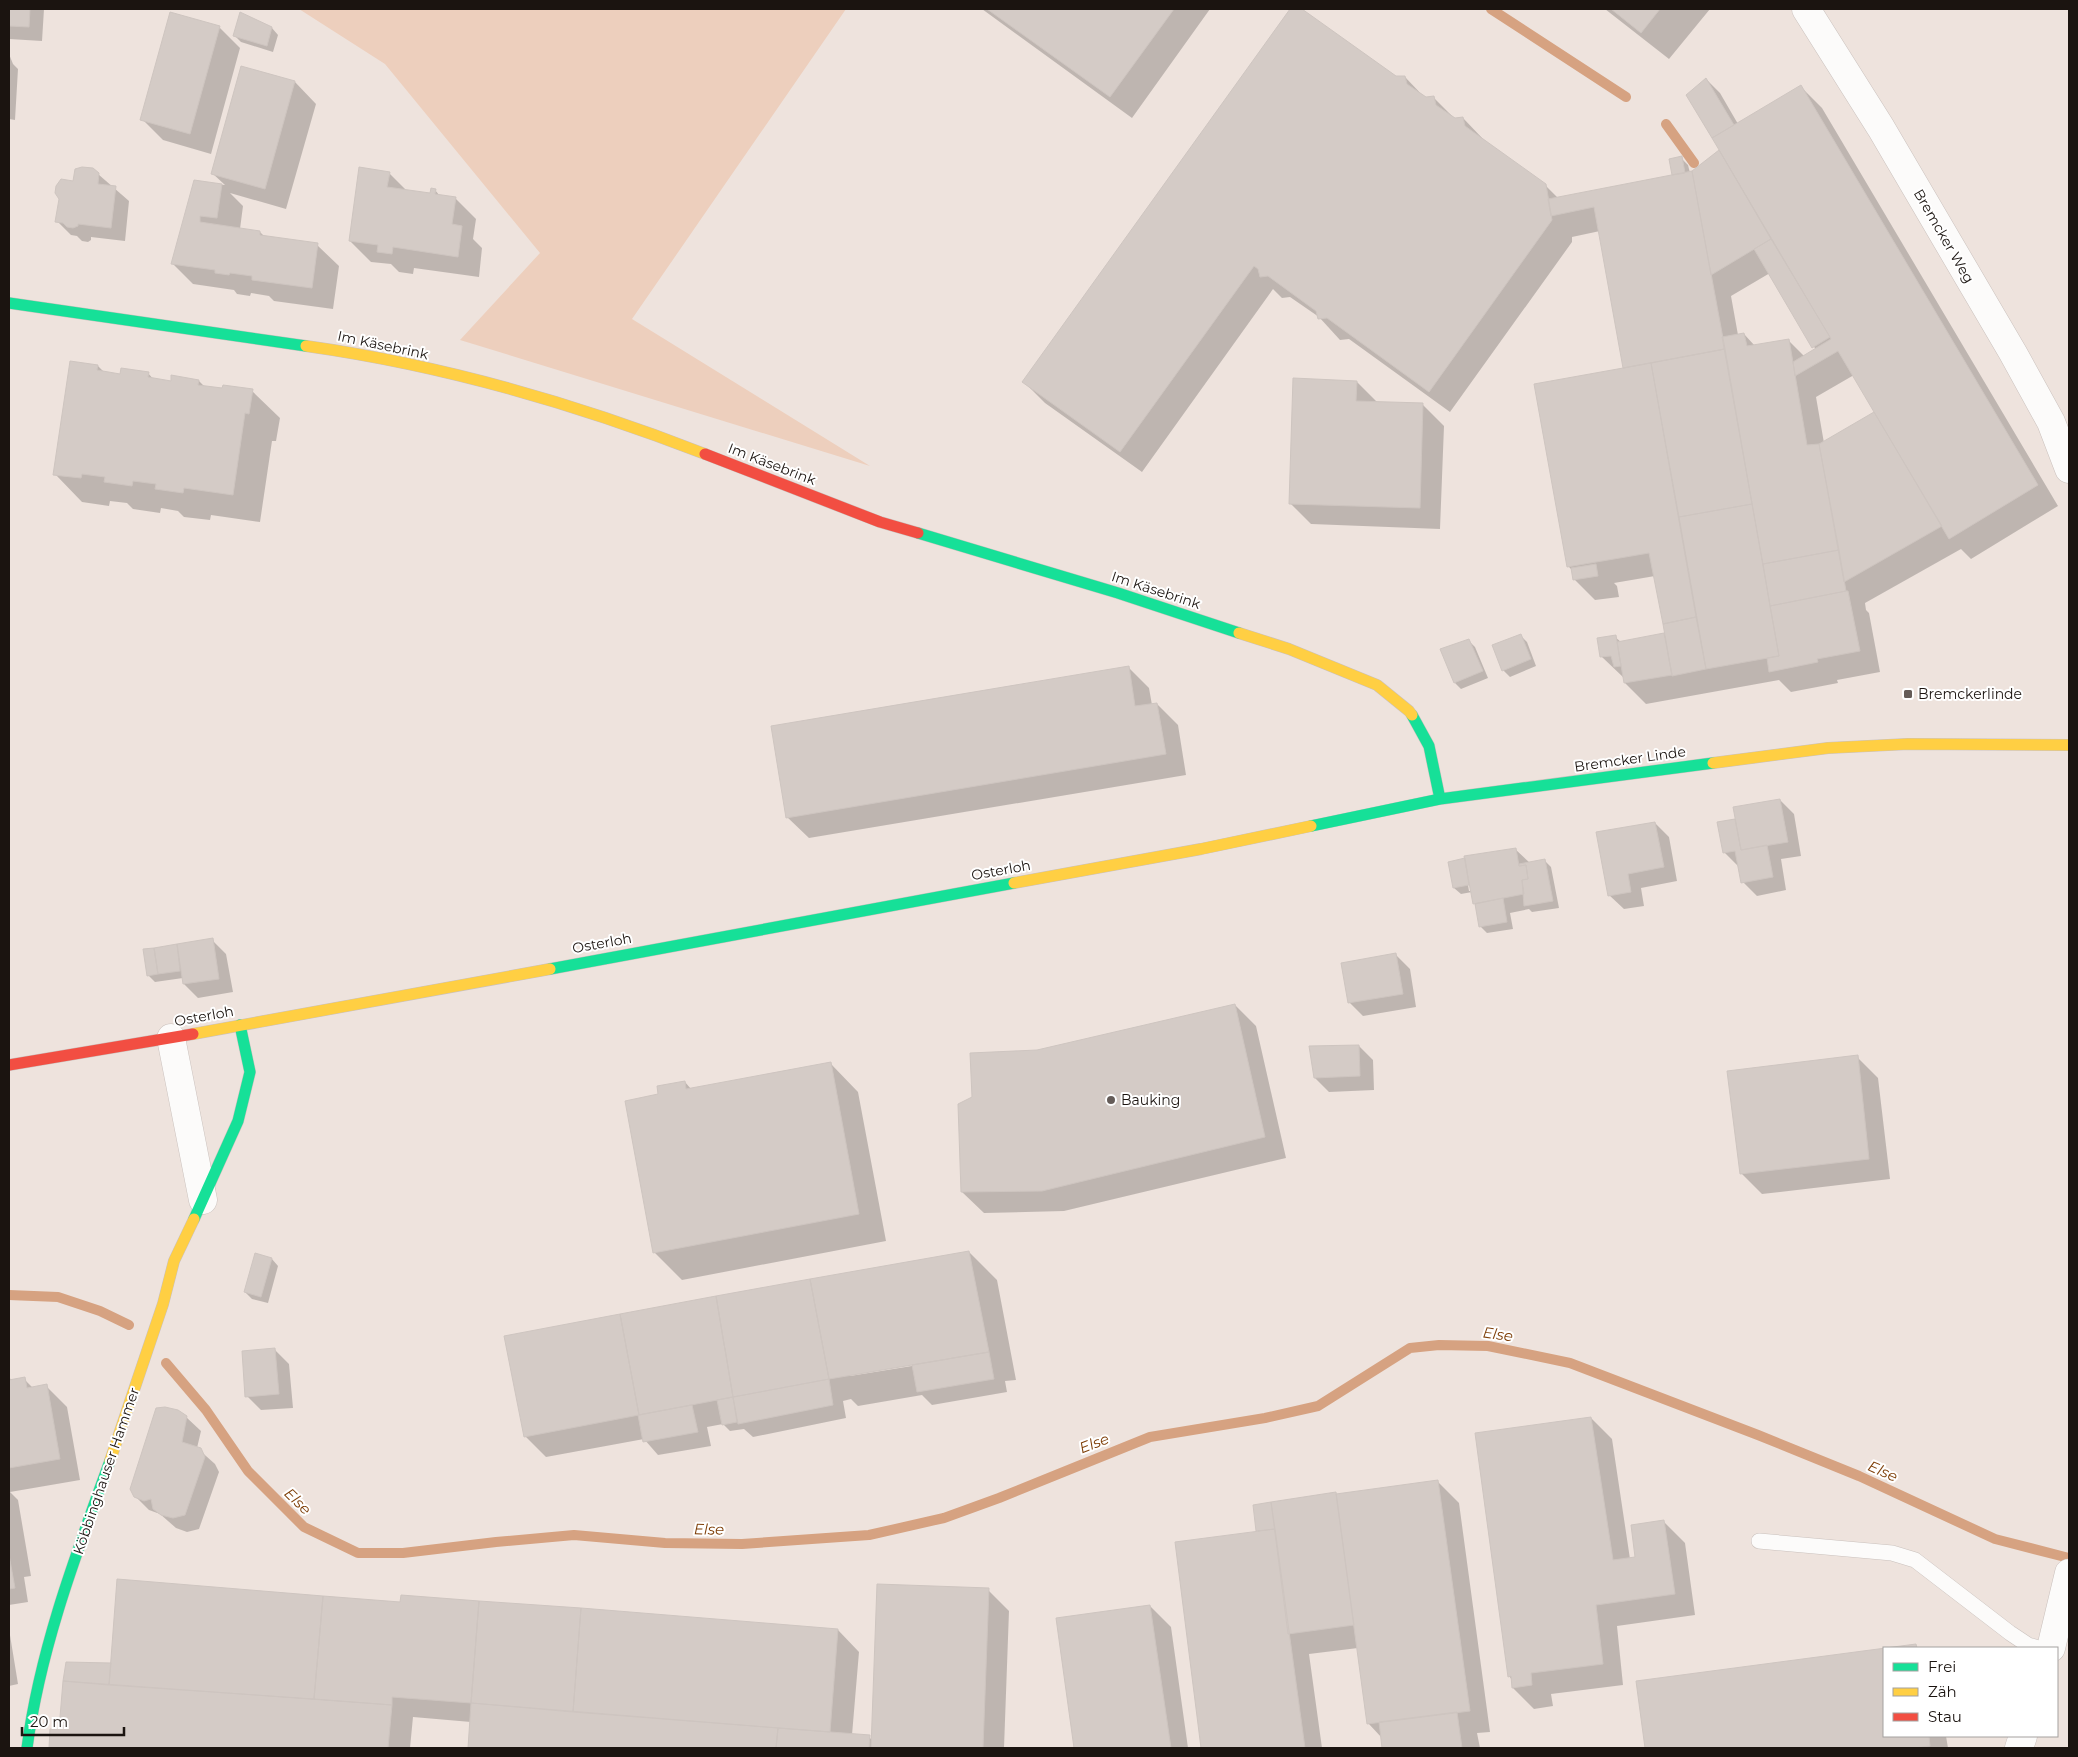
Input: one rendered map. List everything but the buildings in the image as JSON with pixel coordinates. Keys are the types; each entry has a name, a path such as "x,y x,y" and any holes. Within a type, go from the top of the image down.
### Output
{"street":[{"name":"Bremcker Weg","path":"1806,9 1881,128 2013,353 2052,422 2069,470"},
{"name":"Im Käsebrink","path":"9,304 328,349 453,374 563,405 677,443 880,522 1118,593 1290,649 1377,685 1409,711 1429,746 1440,799"},
{"name":"Bremcker Linde","path":"1201,849 1440,799 1828,748 1908,744 2069,745"},
{"name":"Osterloh","path":"9,1065 171,1038 1201,849"},
{"name":"Köbbinghauser Hammer","path":"26,1748 31,1717 46,1655 72,1566 133,1394 154,1326 164,1304 174,1261 238,1121 250,1072 240,1025"},
{"path":"171,1038 203,1200"},
{"path":"2051,1647 2068,1580"}],"lane":[{"path":"1759,1541 1892,1553 1915,1560 2010,1634 2035,1647"}],"shaded area":[{"path":"299,9 846,9 632,319 870,466 460,340 540,253 385,64"}],"waterway":[{"path":"1491,9 1626,97"},
{"path":"1666,124 1694,163"},
{"name":"Else","path":"9,1295 58,1297 100,1311 129,1325"},
{"name":"Else","path":"166,1363 206,1410 248,1471 304,1527 358,1553 403,1553 574,1535 665,1543 742,1544 869,1535 944,1518 999,1498 1150,1437 1265,1418 1318,1406 1410,1348 1439,1345 1488,1346 1570,1363 1859,1476 1995,1539 2069,1558"}],"traffic: fast":[{"path":"9,303 306,346"},
{"path":"918,533 1118,593 1239,633"},
{"path":"1412,715 1429,746 1440,799"},
{"path":"1311,826 1440,799 1713,763"},
{"path":"550,969 1014,883"},
{"path":"194,1219 238,1121 250,1072 240,1025"},
{"path":"27,1748 33,1711 50,1638 72,1567 110,1461"}],"traffic: slow":[{"path":"306,346 408,364 509,388 608,419 705,454"},
{"path":"1239,633 1289,649 1377,685 1412,715"},
{"path":"1713,763 1828,748 1908,744 2069,745"},
{"path":"1014,883 1201,849 1311,826"},
{"path":"193,1034 550,969"},
{"path":"110,1461 163,1304 174,1261 194,1219"}],"traffic: jam":[{"path":"705,454 880,522 918,533"},
{"path":"9,1065 193,1034"}],"place":[{"name":"Bremckerlinde","path":"1908,694"},
{"name":"Bauking","path":"1111,1100"}]}
